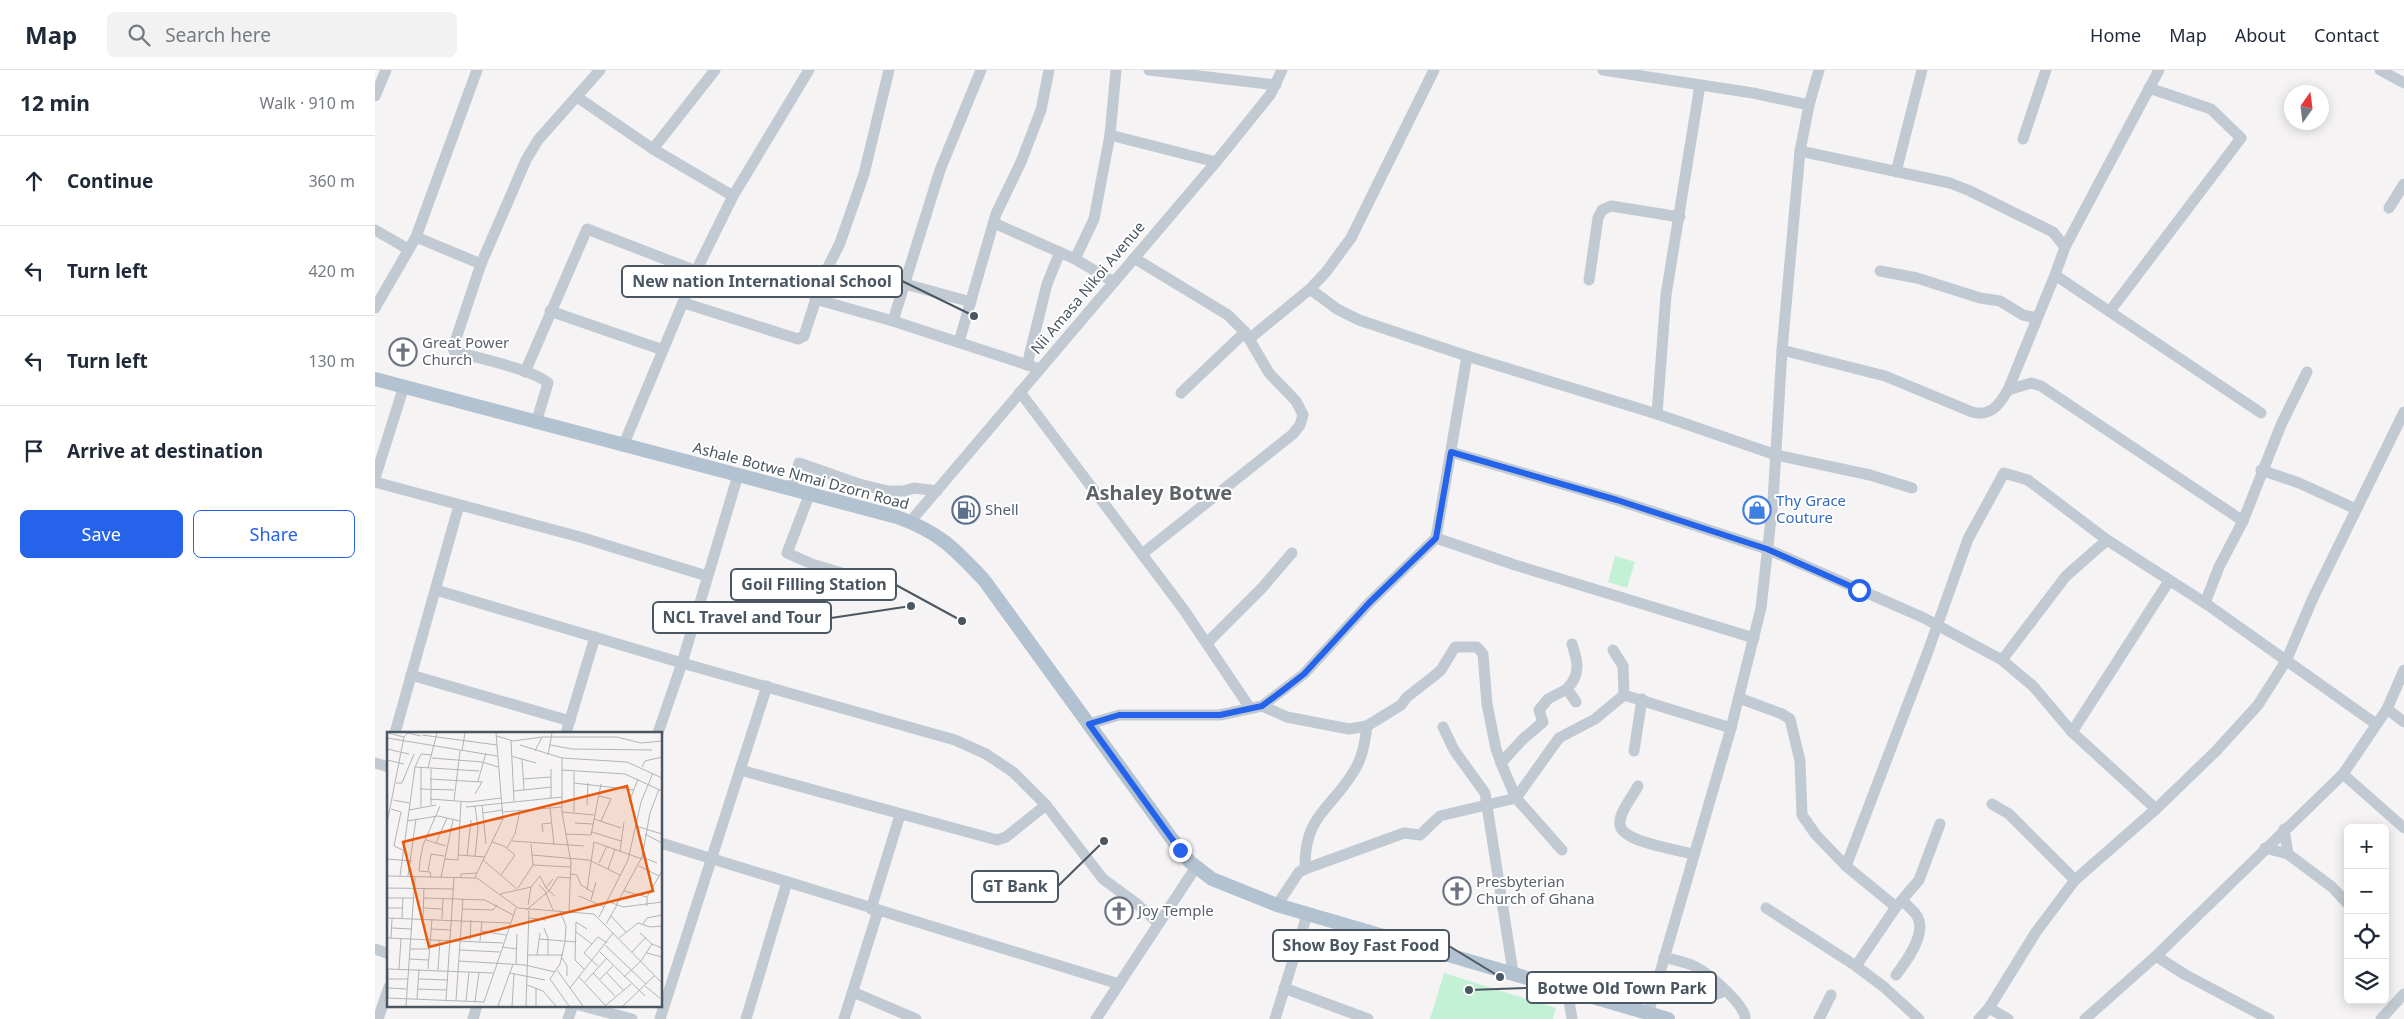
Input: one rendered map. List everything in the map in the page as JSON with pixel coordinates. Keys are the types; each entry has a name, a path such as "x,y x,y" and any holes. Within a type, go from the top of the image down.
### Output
{"main road":[{"name":"Ashale Botwe Nmai Dzorn Road","path":"375,378 623,446 810,493 911,522 946,541 984,580 1144,803 1180,850 1196,867 1221,884 1307,915 1513,972 1668,1019"}],"street":[{"path":"375,96 386,70"},
{"path":"375,308 415,237 477,70"},
{"path":"536,422 549,384 525,372 454,352 453,348 481,264 526,160 538,140 600,70"},
{"path":"653,149 715,70"},
{"path":"623,446 696,271 733,196 809,70"},
{"path":"684,303 798,339 804,336 823,277 840,243 864,174 889,70"},
{"path":"893,322 940,170 981,70"},
{"path":"959,342 993,223 1021,162 1041,110 1049,70"},
{"path":"1075,259 1093,219 1110,136 1116,70"},
{"path":"1149,70 1277,85"},
{"name":"Nii Amasa Nikoi Avenue","path":"911,522 1216,162 1277,85 1282,70"},
{"path":"1181,393 1247,336 1310,289 1326,272 1351,238 1434,70"},
{"path":"1603,70 1753,93 1809,105"},
{"path":"1648,1014 1731,728 1754,638 1765,584 1799,151 1819,70"},
{"path":"1896,172 1922,70"},
{"path":"2023,139 2046,70"},
{"path":"1782,350 1885,376 1982,415 1991,412 2000,404 2008,390 2055,276 2065,246 2159,70"},
{"path":"2380,70 2404,84"},
{"path":"1657,414 1666,295 1700,85"},
{"path":"2110,311 2241,138 2211,109 2149,88"},
{"path":"577,97 653,149 733,196"},
{"path":"1110,136 1216,162"},
{"path":"1799,151 1930,178 1971,191 2053,232 2065,246"},
{"path":"2389,208 2404,184"},
{"path":"1589,280 1597,218 1602,210 1611,206 1680,217"},
{"path":"993,223 1075,259 1114,282"},
{"path":"375,230 408,248"},
{"path":"525,372 587,230 696,271"},
{"path":"415,237 481,264"},
{"path":"1027,365 1047,284 1060,252"},
{"path":"1134,258 1228,315 1247,336 1269,373 1296,401 1303,415 1300,425 1293,434 1142,554"},
{"path":"1880,271 1917,278 1980,298 2000,302 2023,315 2037,318"},
{"path":"2055,276 2261,413"},
{"path":"905,284 971,302"},
{"path":"1310,289 1337,309 1359,320 1467,356 1657,414 1776,455 1870,476 1911,488"},
{"path":"815,299 959,342 1040,369"},
{"path":"550,311 663,350"},
{"path":"1089,724 1119,715 1220,715 1262,706 1304,674 1369,603 1436,538 1467,356"},
{"path":"2205,603 2219,568 2243,521 2261,470 2307,372"},
{"path":"2008,390 2031,384 2041,386 2243,521"},
{"path":"404,386 375,480 707,576"},
{"path":"1020,392 1207,643 1250,708"},
{"path":"1979,1019 1989,1008 2036,932 2075,880 2156,809 2239,728 2258,705 2286,661 2313,598 2356,509 2400,430 2404,412"},
{"path":"1451,452 1617,500 1767,549 1936,624 2002,660 2033,686 2072,732 2156,809"},
{"path":"791,488 799,463 859,484 888,491 904,491 914,488 937,491"},
{"path":"2261,470 2299,483 2356,509"},
{"path":"1846,866 1967,539 2004,473 2028,480 2107,540 2205,603 2376,724"},
{"path":"658,732 682,664 738,475"},
{"path":"810,493 787,553 812,564 855,577"},
{"path":"395,732 459,505"},
{"path":"1436,538 1515,565 1754,638"},
{"path":"2002,660 2066,576 2107,540"},
{"path":"1207,643 1262,588 1292,553"},
{"path":"2072,732 2169,581"},
{"path":"436,590 682,664 767,686 955,740 986,754 1013,772 1046,805 1103,879 1137,904 1158,923"},
{"path":"566,732 595,637"},
{"path":"1559,738 1543,722 1539,710 1548,699 1567,689 1574,681 1578,670 1572,644"},
{"path":"1262,706 1287,717 1349,729 1367,726 1401,705 1407,697 1434,676 1455,647 1477,647 1483,654 1487,704 1496,749 1501,763 1516,798 1563,850"},
{"path":"1613,650 1623,666 1624,695"},
{"path":"2085,1019 2156,956 2284,829 2343,774 2387,709 2404,670"},
{"path":"411,675 570,721"},
{"path":"660,1019 767,686"},
{"path":"1567,689 1576,702"},
{"path":"1624,695 1643,699 1731,728"},
{"path":"1277,905 1299,872 1305,869 1404,833 1420,835 1440,816 1487,807 1516,798 1559,738 1595,719 1624,695"},
{"path":"1739,698 1783,714 1790,719 1800,760 1802,815 1816,835 1846,866 1918,916 1920,924 1914,950 1896,975"},
{"path":"1634,751 1643,699"},
{"path":"2387,709 2404,722"},
{"path":"1501,763 1523,739 1543,722"},
{"path":"1305,869 1307,836 1329,802 1355,770 1363,752 1367,726"},
{"path":"1443,727 1454,750 1485,793 1513,972"},
{"path":"740,770 997,840 1006,837 1046,805"},
{"path":"2343,774 2404,828"},
{"path":"1638,786 1621,817 1619,824 1622,831 1632,839 1693,854"},
{"path":"1992,804 2009,814 2075,880"},
{"path":"844,1019 853,992 900,815"},
{"path":"1856,966 1899,904 1919,880 1940,824"},
{"path":"2284,829 2288,854"},
{"path":"663,844 1119,984"},
{"path":"2265,848 2288,854 2332,888 2344,900"},
{"path":"1096,1019 1196,867"},
{"path":"746,1019 787,882"},
{"path":"1766,908 1856,966 1884,987 1919,1019"},
{"path":"1275,1019 1307,915"},
{"path":"375,949 387,953"},
{"path":"2156,956 2269,1019"},
{"path":"1664,957 1701,970 1712,978 1743,1010 1745,1019"},
{"path":"1657,983 1706,998 1725,991"},
{"path":"1284,988 1367,1019"},
{"path":"1567,989 1572,1019"},
{"path":"853,992 916,1019"},
{"path":"378,1019 387,993"},
{"path":"2381,1019 2404,994"},
{"path":"1819,1019 1831,995"},
{"path":"473,1019 477,1006"},
{"path":"568,1019 573,1006"},
{"path":"583,1006 632,1019"},
{"path":"1989,1008 2008,1019"}],"green space":[{"path":"1615,556 1635,562 1627,588 1608,582"},
{"path":"1444,973 1556,1008 1553,1019 1430,1019"}],"place":[{"name":"New nation International School","path":"974,316"},
{"name":"Great Power Church","path":"403,352"},
{"name":"Shell","path":"966,510"},
{"name":"Thy Grace Couture","path":"1757,510"},
{"name":"NCL Travel and Tour","path":"911,606"},
{"name":"Goil Filling Station","path":"962,621"},
{"name":"GT Bank","path":"1104,841"},
{"name":"Presbyterian Church of Ghana","path":"1457,891"},
{"name":"Joy Temple","path":"1119,911"},
{"name":"Show Boy Fast Food","path":"1500,977"},
{"name":"Botwe Old Town Park","path":"1469,990"}],"district":[{"name":"Ashaley Botwe","path":"1159,493"}],"route":[{"path":"1180,850 1144,803 1089,724 1119,715 1220,715 1262,706 1282,691 1304,674 1369,603 1436,538 1451,452 1617,500 1767,549 1859,590"}]}
